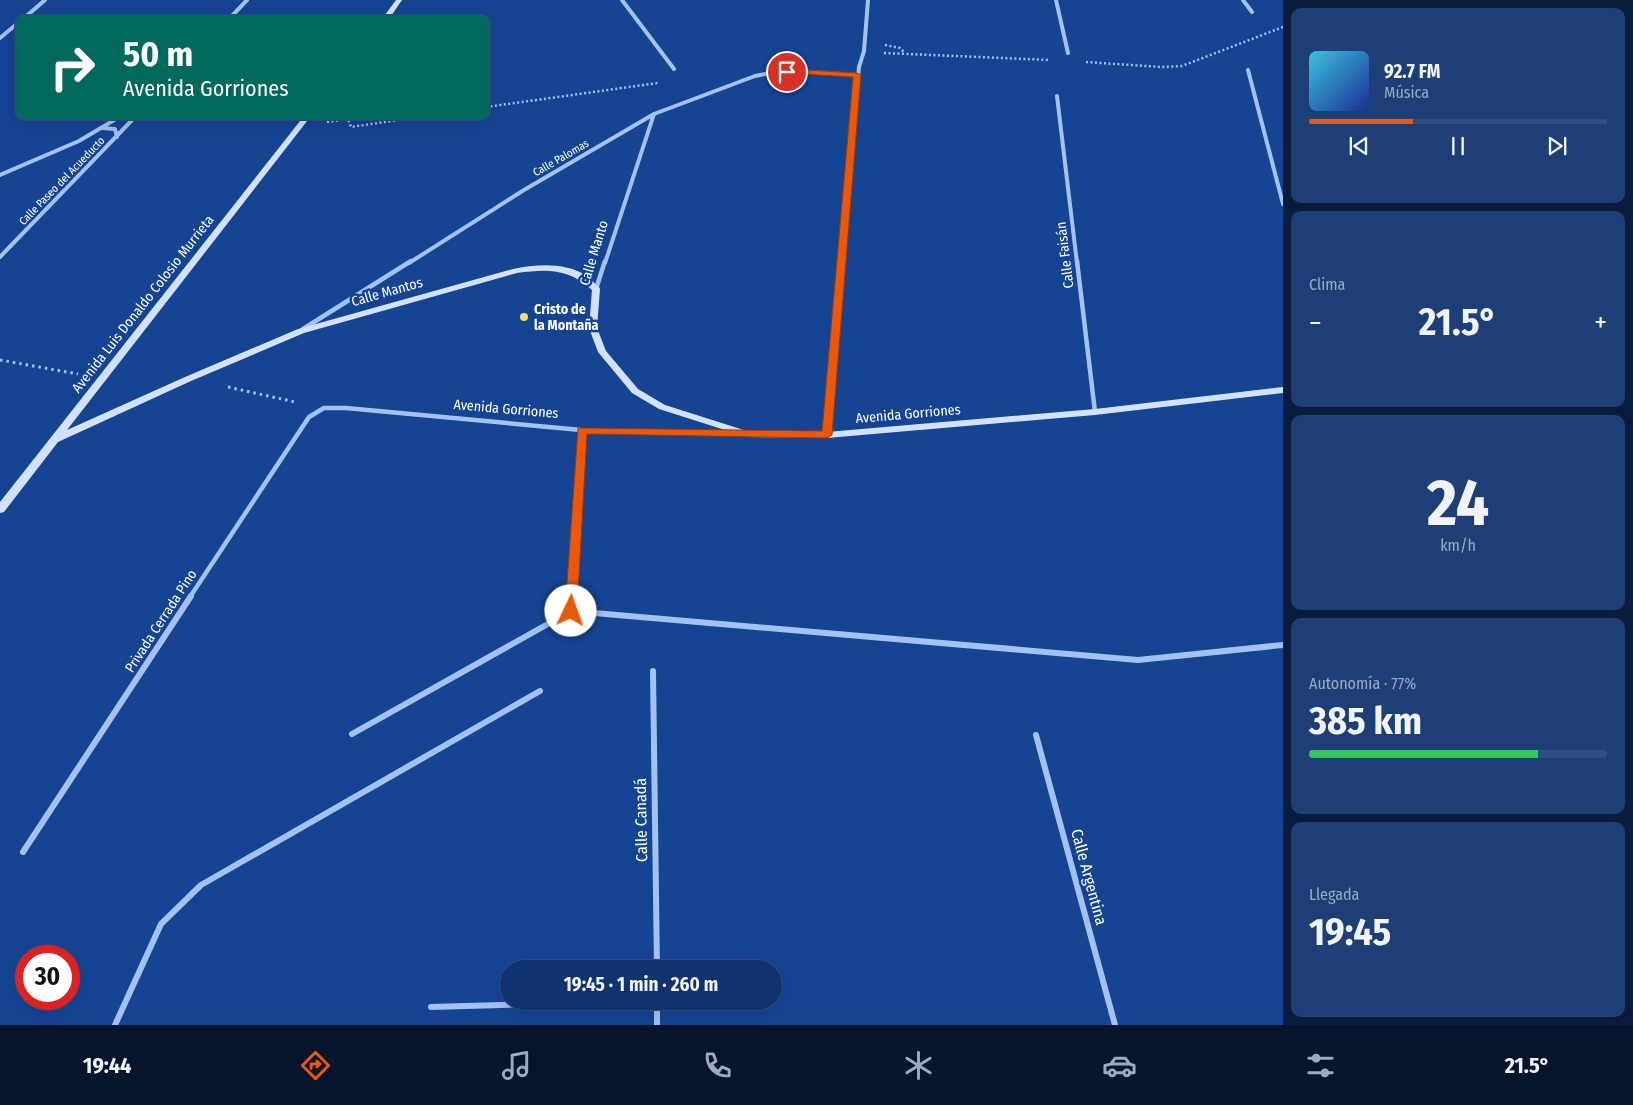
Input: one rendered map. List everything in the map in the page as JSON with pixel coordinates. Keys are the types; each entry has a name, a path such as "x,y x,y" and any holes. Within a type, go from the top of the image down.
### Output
{"street":[{"path":"28,15 45,0"},
{"path":"233,15 246,0"},
{"path":"387,15 399,0"},
{"path":"622,0 674,70"},
{"path":"827,435 857,75 864,51 868,0"},
{"path":"1056,0 1068,53"},
{"path":"1243,0 1252,12"},
{"path":"0,38 15,25"},
{"path":"1248,70 1283,204"},
{"name":"Calle Palomas","path":"301,331 524,190 654,114 755,76 798,71 857,75"},
{"name":"Calle Faisán","path":"1057,96 1095,412"},
{"name":"Calle Manto","path":"654,114 596,289 593,328 602,352 635,391 662,407 747,434"},
{"path":"0,175 79,141 114,120"},
{"name":"Calle Paseo del Acueducto","path":"0,257 132,120"},
{"name":"Avenida Luis Donaldo Colosio Murrieta","path":"0,509 305,120"},
{"path":"99,129 114,129 117,136"},
{"name":"Calle Mantos","path":"54,440 188,378 301,331 516,271 536,268 557,269 580,276 596,289"},
{"name":"Avenida Gorriones","path":"324,408 346,408 581,430 827,435 1095,412 1283,390"},
{"name":"Privada Cerrada Pino","path":"23,852 309,417 324,408"},
{"path":"571,611 581,430"},
{"path":"352,734 571,611 1138,660 1283,645"},
{"name":"Calle Canadá","path":"653,671 657,960"},
{"path":"115,1025 161,924 201,885 540,691"},
{"name":"Calle Argentina","path":"1036,736 1116,1025"},
{"path":"431,1007 500,1005"},
{"path":"657,1010 657,1025"}],"path":[{"path":"301,126 341,120"},
{"path":"348,120 351,127 398,120"},
{"path":"0,360 102,378"},
{"path":"227,387 324,408"}],"place":[{"name":"Cristo de la Montaña","path":"524,317"}],"route":[{"path":"571,611 581,430 827,435 857,75 787,72"}]}
